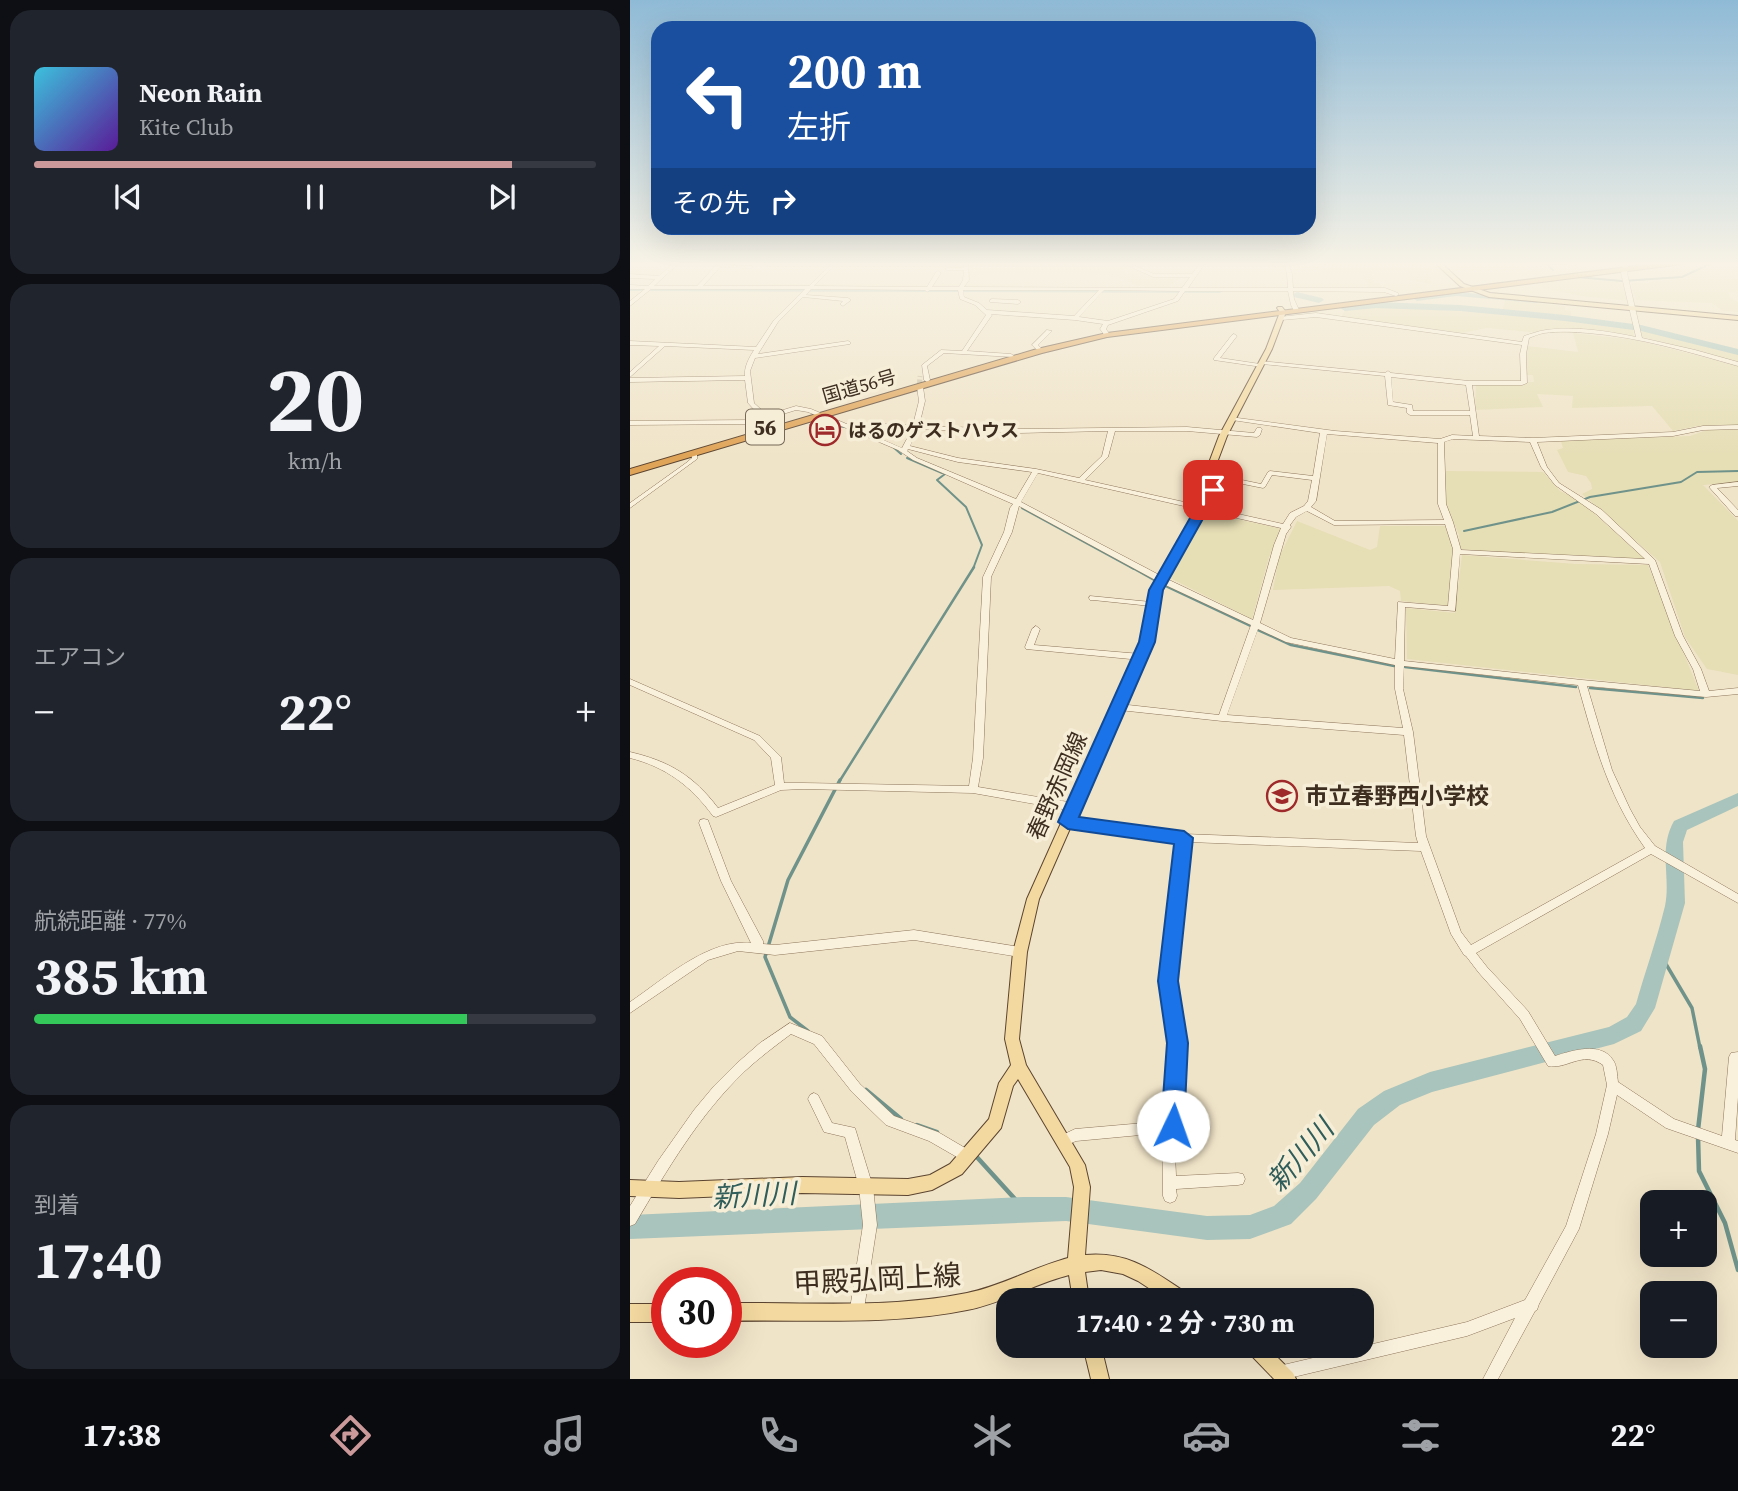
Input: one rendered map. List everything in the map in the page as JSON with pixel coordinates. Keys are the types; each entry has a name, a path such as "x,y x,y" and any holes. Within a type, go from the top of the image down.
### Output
{"highway":[{"name":"国道56号","path":"630,469 1038,348 1106,334 1166,326"},
{"name":"国道56号","path":"921,384 1106,334"},
{"name":"国道56号","path":"630,469 694,453 818,414"}],"main road":[{"name":"春野赤岡線","path":"1079,1288 1076,1266 1082,1204 1077,1166 1065,1140 1019,1067 1012,1031 1020,951 1033,899 1147,642 1151,604 1213,490 1216,454 1279,326"},
{"path":"630,1188 679,1191 802,1185 908,1187 932,1182 956,1169 996,1123 1006,1083 1019,1067"},
{"name":"甲殿弘岡上線","path":"742,1312 931,1307 968,1301 1016,1287 1040,1273 1104,1262 1128,1268 1162,1288"},
{"path":"630,1313 651,1313"},
{"path":"1095,1358 1100,1379"},
{"path":"1266,1358 1285,1376"}],"street":[{"path":"767,419 751,403 747,378 754,356 773,326"},
{"path":"964,352 981,326"},
{"path":"1104,326 1106,334"},
{"path":"1397,326 1524,344"},
{"path":"1637,326 1639,339"},
{"path":"1038,348 1035,345 1049,331"},
{"path":"1234,337 1216,359 1388,373 1469,383 1525,382 1524,344 1532,334 1549,332 1600,333 1639,339 1738,364"},
{"path":"630,343 759,349"},
{"path":"754,356 848,343"},
{"path":"630,377 663,345"},
{"path":"904,449 915,428 921,403 924,368 943,351 1011,356"},
{"path":"1388,373 1390,404 1410,406 1410,413 1472,413"},
{"path":"630,377 747,378"},
{"path":"1469,383 1476,437"},
{"path":"630,423 767,419 796,408 847,425 904,449 1036,471 1287,527"},
{"path":"1232,418 1324,431 1441,441 1452,437 1533,440 1673,435 1703,428 1738,426"},
{"path":"847,425 1018,431 1187,429 1257,435 1259,429"},
{"path":"1080,481 1105,457 1112,429"},
{"path":"1222,718 1231,683 1255,624 1275,556 1287,527 1293,516 1307,508 1312,501 1324,431"},
{"path":"1533,440 1548,474 1565,491 1584,500 1652,562 1679,636 1697,669 1706,694"},
{"path":"1441,441 1440,486 1455,538 1456,552 1452,609 1401,604 1399,689 1425,847 1431,857 1446,911 1468,952 1524,1015 1549,1059 1552,1062 1588,1052 1595,1054 1608,1062 1613,1085 1602,1134 1572,1229 1490,1379"},
{"path":"904,449 915,459 1017,503 1162,580 1302,644 1401,663 1582,683 1706,694 1737,693"},
{"path":"630,506 688,464 695,458 694,453"},
{"path":"973,790 978,758 987,577 1008,532 1017,503 1036,471"},
{"path":"1213,476 1263,486 1270,473 1315,478"},
{"path":"1738,484 1712,487 1738,514"},
{"path":"1307,508 1334,523 1449,522"},
{"path":"1456,552 1652,562"},
{"path":"1093,598 1151,604"},
{"path":"1036,629 1029,647 1141,657"},
{"path":"630,681 757,738 776,757 780,787"},
{"path":"1582,683 1610,782 1651,849 1738,898"},
{"path":"1119,706 1222,718 1408,732"},
{"path":"630,755 672,768 702,793 716,813 780,787 973,790 1074,807"},
{"path":"704,822 726,881 758,941 759,948"},
{"path":"1068,822 1184,838 1425,847"},
{"path":"1065,1140 1075,1135 1173,1126 1177,1043 1168,981 1184,838"},
{"path":"1468,952 1651,849"},
{"path":"630,1008 705,957 737,946 775,950 914,935 1020,951"},
{"path":"631,1218 699,1111 759,1049 790,1028 818,1040 856,1088 890,1121 970,1152"},
{"path":"1613,1085 1670,1124 1733,1146 1735,1057 1738,1058"},
{"path":"814,1099 828,1128 850,1132 866,1187 866,1208 870,1225 857,1309"},
{"path":"1167,1127 1170,1190 1238,1179"},
{"path":"1285,1376 1467,1329 1532,1306"}],"shaded area":[{"path":"1412,326 1615,326 1633,329 1634,336 1589,330 1529,332 1487,328 1462,333"},
{"path":"1639,329 1738,354 1738,362 1642,337"},
{"path":"1573,333 1636,340 1738,366 1738,425 1697,426 1673,431 1652,406 1572,408 1573,396 1537,394 1543,407 1475,410 1476,383 1534,382 1533,375 1527,375 1527,346 1578,352"},
{"path":"1707,430 1738,430 1738,482 1703,485 1738,521 1738,675 1707,669 1685,637 1660,562 1582,494 1592,489 1591,483 1586,476 1568,472 1557,450 1563,448 1561,441 1690,436"},
{"path":"1446,471 1543,472 1560,491 1579,500 1646,560 1596,560 1460,549 1459,535 1446,505"},
{"path":"1204,512 1282,529 1269,557 1252,619 1170,578"},
{"path":"1297,521 1370,550 1377,547 1380,526 1445,526 1453,547 1448,606 1401,601 1400,591 1389,586 1273,590 1279,557"},
{"path":"1462,555 1576,564 1648,565 1699,691 1407,659 1406,608 1455,613"}],"waterway":[{"path":"1628,326 1738,352"},
{"path":"810,425 845,427"},
{"path":"893,447 901,454"},
{"path":"907,458 942,473"},
{"path":"1464,531 1552,512 1590,497 1681,482 1697,472 1738,471"},
{"path":"945,474 937,480 966,507 982,545 973,568"},
{"path":"1022,508 1134,569"},
{"path":"1131,567 1156,581"},
{"path":"839,782 973,568"},
{"path":"1166,586 1251,626"},
{"path":"1258,630 1291,645 1394,666"},
{"path":"1405,667 1576,687"},
{"path":"1590,688 1703,698"},
{"path":"808,1031 790,1017 765,957 788,880 840,780"},
{"name":"新川川","path":"630,1227 1066,1209 1207,1228 1250,1227 1282,1215 1308,1191 1366,1117 1392,1098 1430,1082 1614,1035 1634,1024 1645,1008 1675,903 1674,842 1680,826 1738,799"},
{"path":"1660,954 1692,1008 1700,1048"},
{"path":"1698,1130 1705,1069 1700,1046"},
{"path":"866,1090 901,1119"},
{"path":"917,1125 937,1132"},
{"path":"1698,1136 1699,1171 1725,1223 1738,1270"},
{"path":"975,1155 1024,1209"}],"tunnel":[{"path":"919,392 920,376"}],"place":[{"name":"はるのゲストハウス","path":"825,430"},
{"name":"市立春野西小学校","path":"1282,796"}],"route":[{"path":"1173,1126 1177,1043 1168,981 1184,838 1068,822 1147,642 1151,604 1156,590 1213,490"}]}
